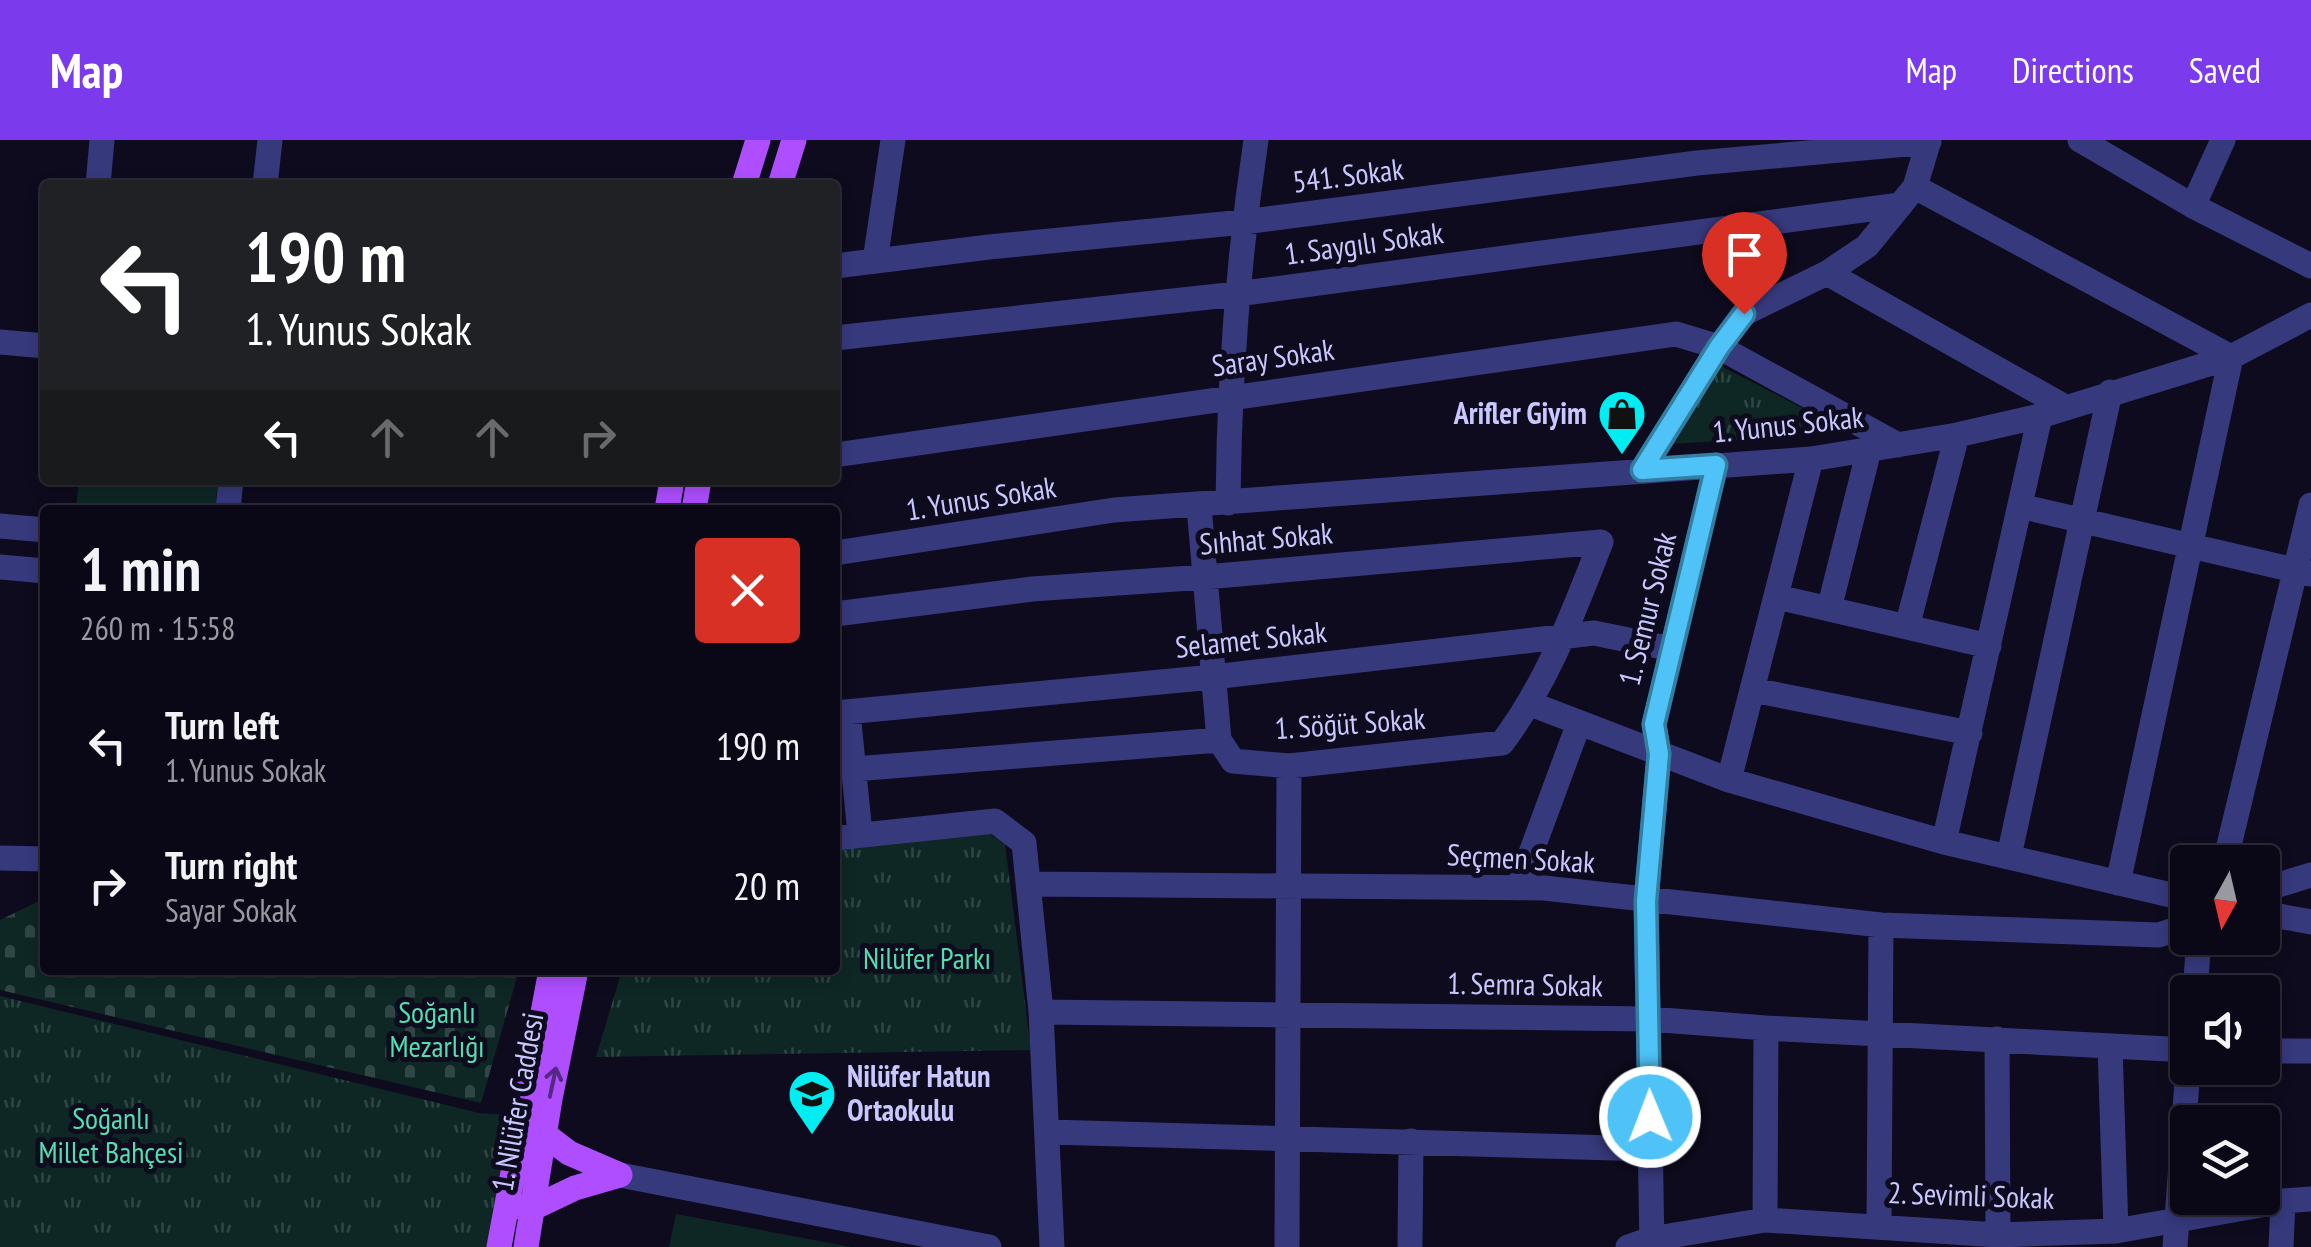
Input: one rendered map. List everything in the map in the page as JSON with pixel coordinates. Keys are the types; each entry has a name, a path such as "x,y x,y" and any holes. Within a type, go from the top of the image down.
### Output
{"main road":[{"path":"746,180 758,140"},
{"path":"782,180 794,140"},
{"name":"1. Nilüfer Caddesi","path":"526,1247 531,1209 532,1131 550,975"},
{"name":"1. Nilüfer Caddesi","path":"499,1247 505,1204 532,1131 575,975"},
{"path":"532,1131 569,1153 620,1175"},
{"path":"505,1204 531,1209 575,1188 620,1175"}],"street":[{"path":"98,180 102,140"},
{"path":"265,180 270,140"},
{"path":"875,262 893,140"},
{"path":"1228,504 1229,397 1236,294 1256,140"},
{"path":"2080,140 2193,206 2310,263"},
{"path":"2193,206 2224,140"},
{"path":"1642,470 1744,314 1827,274 1867,246 1908,196 1929,141"},
{"name":"541. Sokak","path":"840,266 1244,222 1697,151 1929,141"},
{"path":"1908,196 2231,356 2118,883"},
{"name":"1. Saygılı Sokak","path":"840,337 1236,294 1908,196"},
{"path":"1827,274 2065,407"},
{"name":"1. Yunus Sokak","path":"840,552 1114,510 1811,460 2040,416 2231,356 2311,315"},
{"name":"Saray Sokak","path":"840,454 1676,334 1719,347 1898,445"},
{"path":"0,342 40,346"},
{"path":"2010,856 2110,392"},
{"path":"1944,842 2040,416"},
{"path":"1907,627 1957,434"},
{"path":"1830,609 1868,450"},
{"path":"1730,780 1811,460"},
{"name":"1. Semur Sokak","path":"1644,1244 1651,1150 1646,901 1659,754 1654,724 1716,465"},
{"path":"2230,845 2303,572 2311,505"},
{"path":"854,768 1219,740 1199,506"},
{"path":"2020,506 2303,572"},
{"path":"0,526 40,530"},
{"name":"Sıhhat Sokak","path":"840,613 1032,589 1601,542 1563,639"},
{"path":"0,567 40,571"},
{"path":"1777,597 1989,646"},
{"name":"Selamet Sokak","path":"842,712 1213,677 1594,633 1672,648"},
{"name":"1. Söğüt Sokak","path":"1219,740 1233,761 1289,766 1502,743 1531,704 1563,639"},
{"path":"1754,690 1970,733"},
{"path":"1531,704 1730,780 1944,842 2170,895"},
{"path":"842,712 854,768 847,836 996,821 1024,843 1041,1012 1052,1247"},
{"path":"1518,888 1579,723"},
{"path":"1287,1247 1289,766"},
{"path":"0,858 40,859"},
{"path":"2280,883 2311,872"},
{"name":"Seçmen Sokak","path":"1029,884 1518,888 1881,925 2158,935 2170,931"},
{"path":"2280,917 2311,922"},
{"path":"1879,1225 1881,925"},
{"name":"1. Semra Sokak","path":"1041,1012 1650,1019 2170,1049"},
{"path":"1765,1220 1766,1028"},
{"path":"1997,1039 1998,1235"},
{"path":"2110,1047 2116,1231"},
{"path":"2280,1051 2311,1052"},
{"path":"2175,1247 2187,1085"},
{"path":"1048,1132 1651,1150"},
{"path":"1410,1247 1412,1141"},
{"path":"620,1175 989,1247"},
{"name":"2. Sevimli Sokak","path":"1644,1244 1765,1220 1998,1235 2116,1231 2311,1199"},
{"path":"2282,1247 2283,1201"}],"green space":[{"path":"1719,365 1851,433 1670,444"},
{"path":"78,485 218,485 216,505 76,505"},
{"name":"Nilüfer Parkı","path":"984,831 1005,844 1031,1050 596,1057 621,975 840,975 840,851 853,842"},
{"name":"Soğanlı Mezarlığı","path":"40,900 40,975 518,975 481,1103 0,990 0,920"},
{"name":"Soğanlı Millet Bahçesi","path":"0,996 479,1113 512,1115 490,1247 0,1247"},
{"path":"676,1214 851,1247 669,1247"}],"place":[{"name":"Arifler Giyim","path":"1622,456"},
{"name":"Nilüfer Hatun Ortaokulu","path":"812,1136"}],"route":[{"path":"1650,1117 1646,901 1659,754 1654,724 1716,465 1642,470 1744,314"}]}
